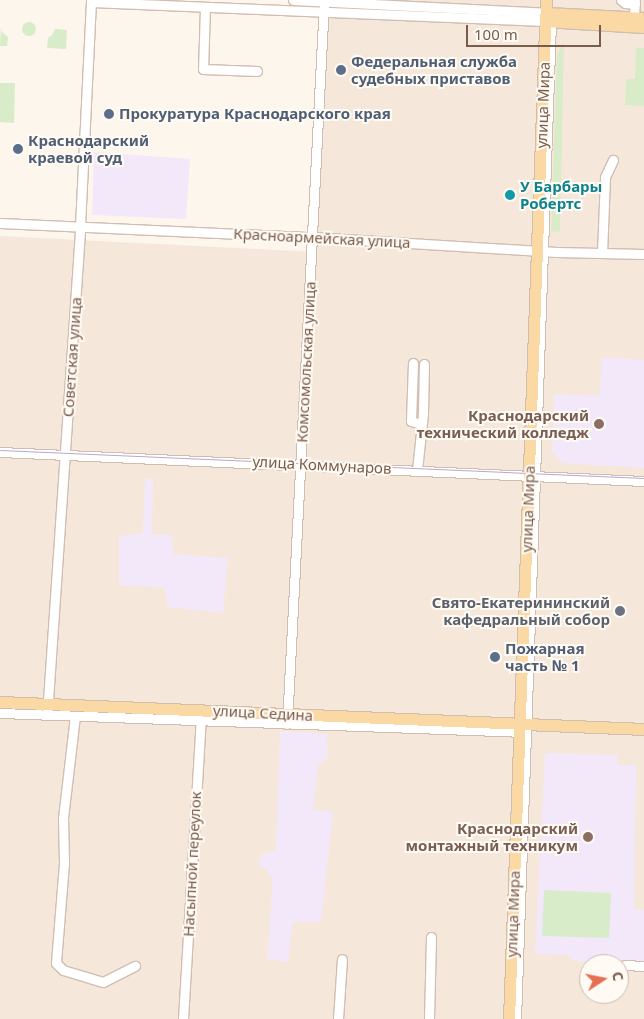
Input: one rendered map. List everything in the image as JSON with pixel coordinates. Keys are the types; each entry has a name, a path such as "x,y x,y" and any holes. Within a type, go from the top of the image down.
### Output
{"main road":[{"name":"улица Мира","path":"510,1019 523,728 540,251 548,17 546,0"},
{"path":"548,17 639,17"},
{"path":"548,17 644,27"},
{"name":"улица Седина","path":"0,702 48,709 523,728 644,729"}],"street":[{"path":"293,0 548,17"},
{"name":"улица Мира","path":"548,17 551,0"},
{"path":"621,0 626,3 635,2 639,17"},
{"path":"91,1 323,12 548,17"},
{"name":"Советская улица","path":"48,709 80,226 91,1"},
{"name":"Комсомольская улица","path":"287,719 324,1"},
{"path":"205,7 203,69 258,71"},
{"path":"602,253 605,177 613,160"},
{"name":"Красноармейская улица","path":"0,223 312,237 540,251 644,254"},
{"path":"413,363 411,421 421,424"},
{"path":"417,470 424,364"},
{"name":"улица Коммунаров","path":"0,452 300,464 644,481"},
{"name":"улица Седина","path":"0,713 48,709 75,716 201,715"},
{"name":"Насыпной переулок","path":"183,1019 201,715"},
{"path":"75,716 63,818 64,863 56,963 63,970 103,982 135,966"},
{"name":"улица Мира","path":"516,1019 523,728"},
{"path":"429,1019 431,937"},
{"path":"338,1019 342,959"},
{"path":"629,965 644,966"}],"shaded area":[{"path":"330,0 644,0 644,1019 0,1019 0,236 316,252"},
{"path":"94,152 190,159 186,219 92,215"},
{"name":"Краснодарский технический колледж","path":"602,357 644,360 644,468 562,463 552,452 554,394 599,396"},
{"path":"145,479 153,479 152,535 172,535 173,554 228,558 223,613 167,607 165,588 119,585 119,536 143,533"},
{"path":"280,731 327,734 328,757 318,766 313,809 333,812 321,922 293,922 288,962 267,959 273,877 268,874 268,870 259,866 260,855 276,850"},
{"name":"Краснодарский монтажный техникум","path":"545,753 617,755 617,765 636,765 634,909 644,910 644,963 629,963 629,954 579,954 579,961 573,961 568,955 535,954"}],"green space":[{"path":"29,22 34,24 36,29 34,34 29,36 24,34 22,29 24,24"},
{"path":"1,26 2,32 8,37 7,46 0,46"},
{"path":"55,29 67,30 66,49 47,48 48,38"},
{"path":"564,42 560,232 551,231 557,55"},
{"path":"636,48 644,48 644,106 625,105 626,79 635,79"},
{"path":"0,83 15,83 14,123 0,122"},
{"path":"544,890 611,893 609,938 542,936"}],"tram line":[{"path":"0,450 644,478"}],"place":[{"name":"Федеральная служба судебных приставов","path":"341,70"},
{"name":"Прокуратура Краснодарского края","path":"109,114"},
{"name":"Краснодарский краевой суд","path":"18,149"},
{"name":"У Барбары Робертс","path":"510,195"},
{"name":"Краснодарский технический колледж","path":"599,424"},
{"name":"Свято-Екатерининский кафедральный собор","path":"620,611"},
{"name":"Пожарная часть № 1","path":"495,657"},
{"name":"Краснодарский монтажный техникум","path":"588,837"}]}
